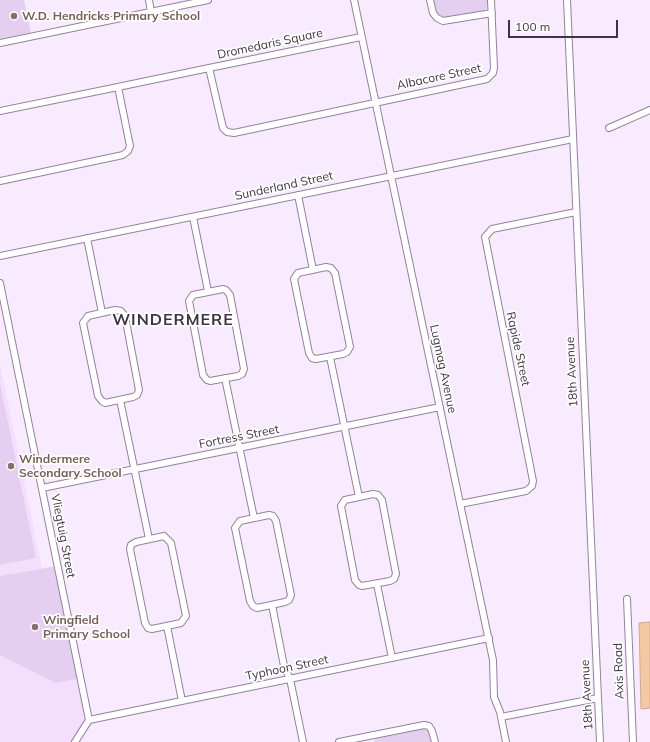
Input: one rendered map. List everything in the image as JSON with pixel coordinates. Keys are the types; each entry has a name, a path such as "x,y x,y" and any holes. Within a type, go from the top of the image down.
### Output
{"street":[{"path":"149,0 151,12"},
{"path":"0,43 208,0"},
{"name":"Lugmag Avenue","path":"354,0 489,638 494,672 494,697 501,717 506,742"},
{"path":"430,0 435,16 443,21 492,13"},
{"name":"Albacore Street","path":"375,103 490,77 494,68 491,0"},
{"name":"18th Avenue","path":"567,0 600,742"},
{"name":"Dromedaris Square","path":"362,37 209,68 222,126 230,133 370,106 375,103"},
{"path":"0,111 209,68"},
{"path":"0,181 123,155 128,151 129,141 118,87"},
{"path":"609,128 650,110"},
{"name":"Sunderland Street","path":"0,256 573,139"},
{"path":"298,195 313,270"},
{"name":"Rapide Street","path":"460,504 526,490 532,486 533,481 485,237 492,229 576,212"},
{"path":"193,217 208,291"},
{"path":"87,238 102,313"},
{"path":"328,267 334,271 350,345 349,349 345,353 316,359 309,355 294,281 295,276 298,273 313,270 328,267"},
{"name":"Vliegtuig Street","path":"0,283 89,720"},
{"path":"223,289 229,293 244,369 242,374 225,378 212,381 207,380 203,375 189,301 193,295 223,289"},
{"path":"117,310 121,311 124,316 139,390 135,396 105,403 98,396 84,323 88,316 102,313 117,310"},
{"path":"330,357 359,496"},
{"path":"225,378 254,518"},
{"path":"120,400 149,539"},
{"name":"Fortress Street","path":"42,488 440,407"},
{"path":"374,494 381,498 396,572 396,576 392,580 362,586 356,582 341,504 345,500 359,496 374,494"},
{"path":"269,515 276,519 291,593 291,597 287,601 257,608 251,603 235,528 238,522 254,518 269,515"},
{"path":"166,537 170,541 186,616 181,623 167,626 152,629 148,628 145,623 130,549 134,543 166,537"},
{"path":"377,584 392,658"},
{"name":"Axis Road","path":"627,600 634,742"},
{"path":"272,605 284,666 290,679 303,742"},
{"path":"167,626 182,701"},
{"name":"Typhoon Street","path":"89,720 489,638"},
{"path":"501,717 598,698"},
{"path":"75,742 89,720"},
{"path":"339,742 370,739 426,725 432,731 435,742"}],"shaded area":[{"name":"W.D. Hendricks Primary School","path":"0,0 24,0 31,33 0,39"},
{"path":"433,0 488,0 488,3 487,8 482,12 444,18 435,11"},
{"name":"Wingfield Primary School","path":"0,364 42,568 58,566 89,720 75,742 0,742"},
{"name":"Windermere Secondary School","path":"0,384 36,558 0,565"},
{"path":"58,566 81,678 56,683 0,655 0,576"},
{"path":"422,728 429,731 432,742 373,742 378,737"}],"building":[{"path":"650,622 650,708 641,709 639,623"}],"place":[{"name":"W.D. Hendricks Primary School","path":"14,16"},
{"name":"Windermere Secondary School","path":"11,466"},
{"name":"Wingfield Primary School","path":"35,627"}],"district":[{"name":"WINDERMERE","path":"173,320"}]}
